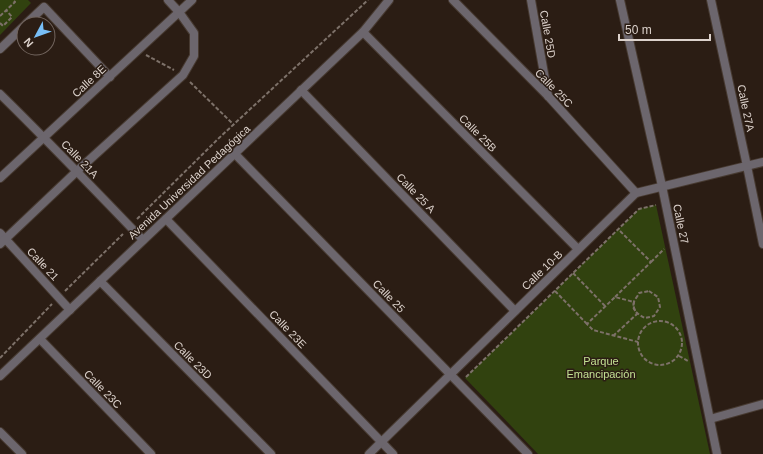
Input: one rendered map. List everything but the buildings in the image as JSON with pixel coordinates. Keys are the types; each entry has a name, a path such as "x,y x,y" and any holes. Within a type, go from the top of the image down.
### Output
{"street":[{"path":"2,238 183,75 194,56 194,33 179,12 168,0"},
{"name":"Calle 8E","path":"0,178 192,0"},
{"name":"Avenida Universidad Pedagógica","path":"2,371 70,310 363,32 389,0"},
{"name":"Calle 25C","path":"453,0 548,96 636,193"},
{"name":"Calle 25D","path":"531,0 548,96"},
{"name":"Calle 27","path":"620,0 662,186 718,454"},
{"name":"Calle 27A","path":"711,0 763,244"},
{"path":"34,16 44,7 52,16"},
{"path":"56,20 110,77"},
{"name":"Calle 25B","path":"363,32 578,249"},
{"path":"0,49 16,34"},
{"name":"Calle 25 A","path":"301,90 515,311"},
{"name":"Calle 21A","path":"0,94 143,240"},
{"name":"Calle 25","path":"235,154 528,454"},
{"name":"Calle 10-B","path":"369,454 636,193 763,162"},
{"name":"Calle 23E","path":"166,219 393,454"},
{"name":"Calle 21","path":"2,238 70,310"},
{"name":"Calle 23D","path":"100,281 271,454"},
{"name":"Calle 23C","path":"40,338 151,454"},
{"path":"710,419 763,404"},
{"path":"0,432 22,454"}],"path":[{"path":"0,16 15,2 13,0"},
{"path":"0,358 218,138 234,125 368,0"},
{"path":"0,28 12,17 6,10"},
{"path":"138,51 183,75 234,125"},
{"path":"465,378 639,209 656,205"},
{"path":"618,229 651,262"},
{"path":"587,324 666,247"},
{"path":"573,273 606,306"},
{"path":"555,291 593,330 638,342"},
{"path":"649,291 658,297 660,307 654,316 645,318 637,314 633,307 634,302 639,294 649,291"},
{"path":"615,297 634,302"},
{"path":"613,336 637,314"},
{"path":"654,316 655,321"},
{"path":"661,320 667,321 677,328 683,344 682,350 676,360 663,365 649,362 642,356 638,342 641,331 649,323 661,320"},
{"path":"679,356 690,362"}],"green space":[{"path":"0,0 28,0 31,3 18,16 16,16 16,18 0,35"},
{"name":"Parque Emancipación","path":"656,205 710,454 538,454 465,378 639,209"}]}
